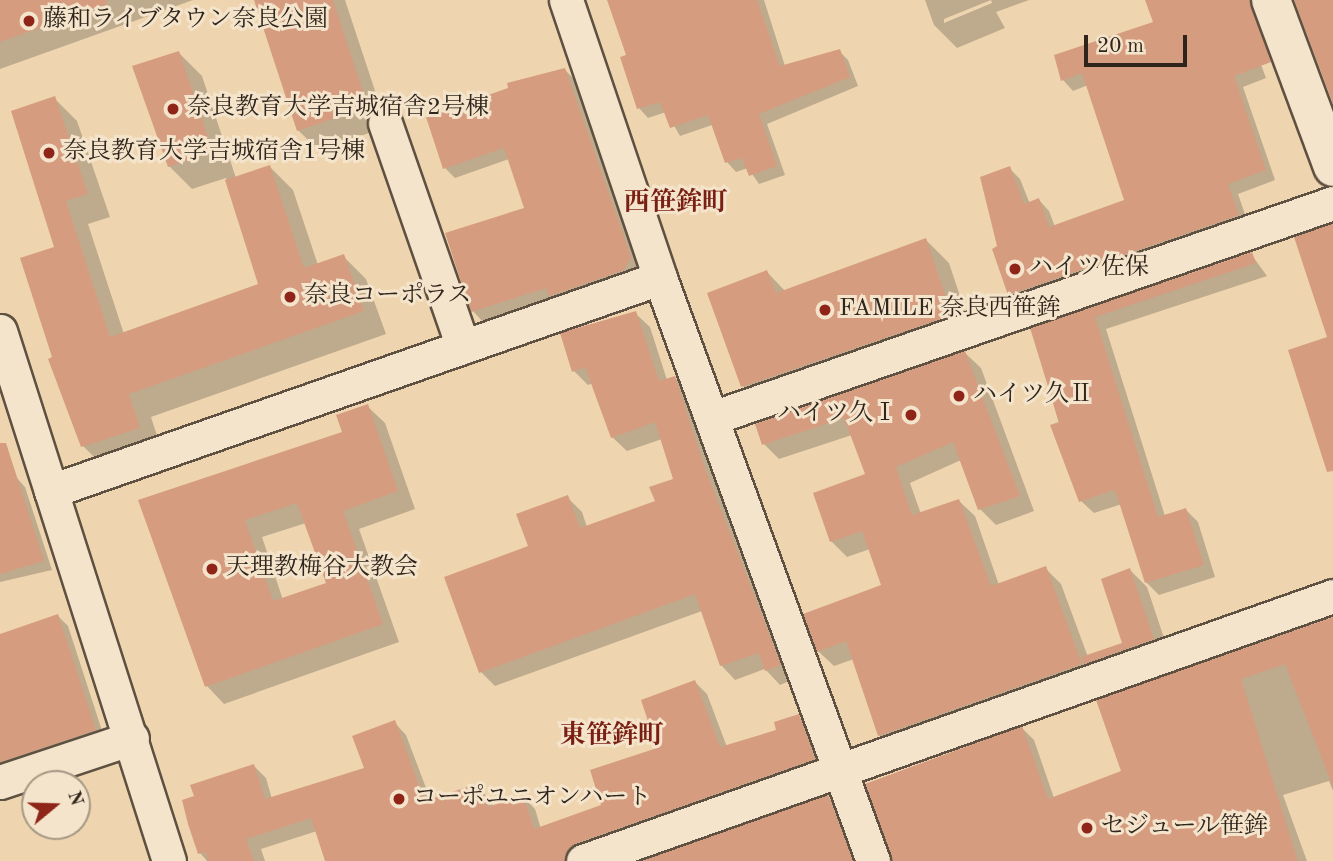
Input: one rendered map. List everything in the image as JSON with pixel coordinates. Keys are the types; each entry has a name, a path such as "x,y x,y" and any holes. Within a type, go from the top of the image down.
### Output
{"main road":[{"path":"1272,0 1333,167"}],"street":[{"path":"566,0 660,278 873,861"},
{"path":"385,123 463,347"},
{"path":"712,418 1333,203"},
{"path":"51,491 660,278"},
{"path":"0,331 132,738 169,861"},
{"path":"583,861 1333,596"},
{"path":"0,782 132,738"}],"building":[{"name":"藤和ライブタウン奈良公園","path":"0,0 106,0 107,4 0,42"},
{"path":"254,0 333,0 368,107 297,131"},
{"path":"607,0 757,0 780,66 840,49 850,77 759,114 777,166 749,176 742,158 725,163 708,115 670,128 660,102 637,109 620,57 626,55"},
{"path":"1145,0 1250,0 1271,62 1234,76 1266,170 1228,184 1239,215 1008,295 992,249 997,246 980,177 1010,166 1024,204 1039,198 1049,227 1124,200 1082,73 1061,81 1054,55 1153,22"},
{"path":"1294,0 1333,0 1333,104"},
{"name":"奈良教育大学吉城宿舎2号棟","path":"179,51 213,152 168,167 132,66"},
{"path":"565,68 631,257 624,270 549,296 546,288 471,312 445,233 524,208 504,148 443,169 426,117 508,88 507,83"},
{"name":"奈良コーポラス","path":"55,96 88,194 66,201 110,337 258,284 225,180 270,165 304,268 344,254 364,311 129,394 140,428 81,447 48,359 52,357 20,258 54,247 11,111"},
{"path":"1333,223 1333,471 1327,472 1288,350 1327,337 1294,237"},
{"name":"FAMILE 奈良西笹鉾","path":"926,238 952,315 741,387 707,293 767,270 776,293"},
{"path":"1252,252 1256,263 1095,317 1158,517 1186,508 1204,565 1145,583 1114,490 1079,502 1050,425 1059,422 1030,328"},
{"path":"636,311 659,381 675,376 705,469 781,665 765,671 759,653 720,666 695,594 479,673 444,577 528,546 516,514 568,495 580,528 655,501 649,487 673,479 655,422 611,438 585,367 572,372 560,333"},
{"path":"965,351 1020,496 978,510 953,442 896,467 912,515 959,499 991,586 1046,566 1082,664 878,736 846,641 817,652 803,614 881,585 862,531 830,542 813,493 865,474 844,418 762,445 755,424"},
{"name":"天理教梅谷大教会","path":"368,404 398,491 343,511 383,624 205,687 138,500 342,432 336,415","holes":["297,503 326,583 273,601 245,520"]},
{"path":"0,443 6,443 44,561 0,574"},
{"path":"1130,568 1154,639 1084,664 1081,657 1122,643 1101,579"},
{"path":"58,614 96,730 0,762 0,634"},
{"path":"1333,617 1333,787 1285,664 1241,679 1298,861 892,861 865,784 1022,726 1048,799 1121,771 1096,700"},
{"path":"695,680 720,747 776,730 774,722 799,714 815,759 577,843 568,849 564,861 325,861 311,818 246,839 254,861 208,861 205,852 198,854 188,824 182,800 194,796 190,785 254,764 265,799 364,768 352,736 395,720 425,801 479,783 488,807 523,795 534,829 601,805 590,770 657,748 641,700"},
{"path":"828,795 853,861 641,861"}],"place":[{"name":"藤和ライブタウン奈良公園","path":"29,21"},
{"name":"奈良教育大学吉城宿舎2号棟","path":"173,109"},
{"name":"奈良教育大学吉城宿舎1号棟","path":"49,153"},
{"name":"ハイツ佐保","path":"1015,269"},
{"name":"奈良コーポラス","path":"290,297"},
{"name":"FAMILE 奈良西笹鉾","path":"825,310"},
{"name":"ハイツ久Ⅱ","path":"959,396"},
{"name":"ハイツ久Ⅰ","path":"911,415"},
{"name":"天理教梅谷大教会","path":"212,569"},
{"name":"コーポユニオンハート","path":"399,799"},
{"name":"セジュール笹鉾","path":"1087,828"}],"district":[{"name":"西笹鉾町","path":"676,204"},
{"name":"東笹鉾町","path":"612,737"}]}
